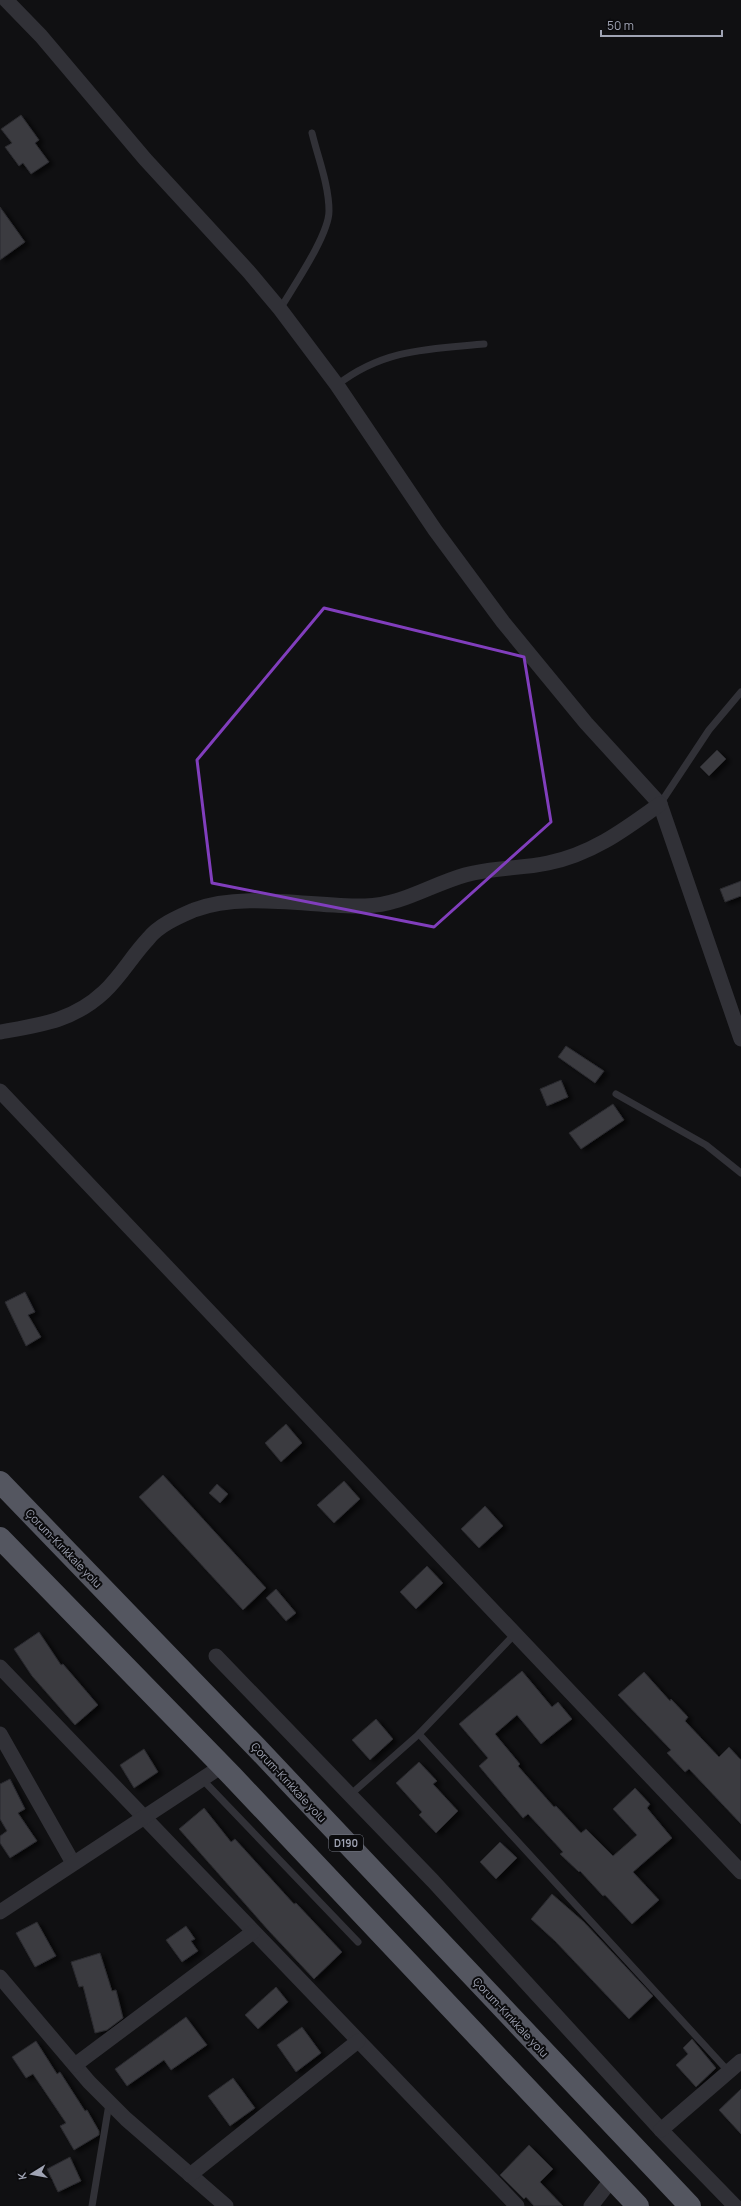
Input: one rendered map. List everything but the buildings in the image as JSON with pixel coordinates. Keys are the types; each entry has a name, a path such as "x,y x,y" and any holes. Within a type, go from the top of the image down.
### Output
{"highway":[{"name":"Çorum-Kırıkkale yolu","path":"0,1482 257,1748 690,2206"},
{"path":"0,1538 222,1766 638,2206"}],"street":[{"path":"6,0 41,36 145,159 249,272 280,310 337,385 435,530 503,622 586,723 660,804 741,1039"},
{"path":"0,1032 49,1024 84,1008 113,983 149,937 171,921 197,909 239,901 364,906 393,902 475,872 545,864 583,853 610,840 660,804"},
{"path":"0,1091 338,1445 514,1635 741,1872"},
{"path":"216,1656 433,1881 662,2130 735,2206"},
{"path":"0,1667 358,2042 517,2206"},
{"path":"0,1734 73,1863"},
{"path":"0,1912 222,1766"},
{"path":"75,2065 253,1932"},
{"path":"0,1977 75,2065 110,2103 226,2206"},
{"path":"190,2175 358,2042"},
{"path":"662,2130 741,2061"},
{"path":"591,2206 612,2178"}],"lane":[{"path":"280,310 312,254 328,217 328,200 312,133"},
{"path":"337,385 372,363 405,352 484,344"},
{"path":"660,804 709,730 741,692"},
{"path":"616,1094 706,1145 741,1173"},
{"path":"350,1795 419,1734 514,1635"},
{"path":"419,1734 728,2072"},
{"path":"202,1779 358,1942"},
{"path":"92,2206 110,2103"}],"highlighted area":[{"path":"324,608 524,657 551,822 434,927 212,883 197,760"}]}
